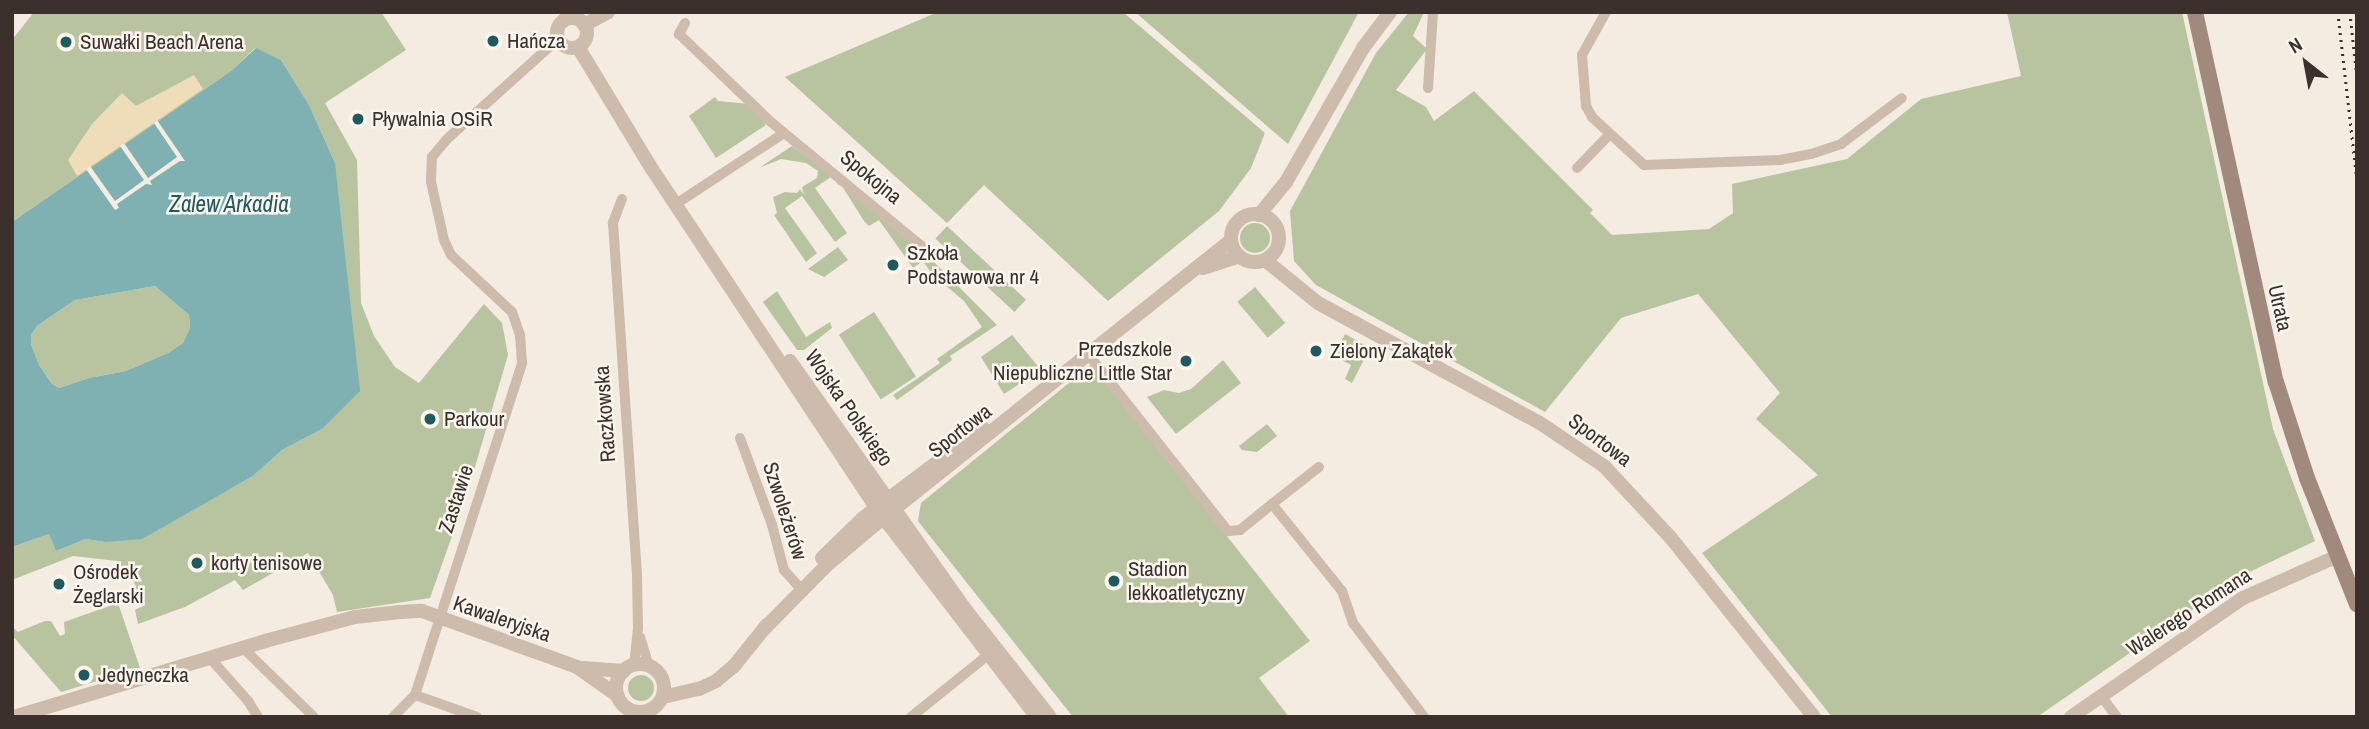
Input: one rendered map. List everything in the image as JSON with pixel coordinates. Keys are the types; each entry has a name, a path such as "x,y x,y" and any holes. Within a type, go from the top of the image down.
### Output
{"main road":[{"name":"Utrata","path":"2195,12 2269,355 2294,442 2357,604"}],"street":[{"path":"584,25 608,12"},
{"path":"1286,182 1274,224 1278,236 1276,249 1265,260 1249,261 1239,256 1231,240 1234,228 1239,221 1259,215 1286,182 1363,48 1390,12"},
{"path":"1427,88 1433,12"},
{"path":"1606,12 1582,60 1588,111 1640,163 1648,167 1780,160 1841,144 1902,98"},
{"path":"559,17 573,18 584,25 587,36 578,47 564,47 558,39 559,17"},
{"name":"Spokojna","path":"685,23 679,34 783,133 931,254"},
{"name":"Zastawie","path":"439,618 515,389 522,363 522,348 512,312 451,255 443,240 430,182 432,157 447,139 558,39"},
{"path":"578,47 622,118"},
{"name":"Wojska Polskiego","path":"622,118 652,169 884,509 988,655 1037,717"},
{"name":"Wojska Polskiego","path":"622,118 682,200 884,509 1050,717"},
{"path":"682,200 783,133"},
{"path":"1577,168 1610,134"},
{"name":"Raczkowska","path":"622,200 613,223 638,628 649,666"},
{"path":"1259,215 1274,224"},
{"name":"Sportowa","path":"656,707 699,689 726,671 800,588 884,509 1009,408 1061,375 1208,262 1231,240"},
{"name":"Sportowa","path":"1276,249 1293,279"},
{"name":"Sportowa","path":"1208,262 1239,256"},
{"name":"Sportowa","path":"1265,260 1293,279 1318,303 1540,423 1604,466 1639,499 1814,717"},
{"path":"1088,354 1228,531 1240,530 1320,467"},
{"name":"Szwoleżerów","path":"740,438 772,525 784,570 800,588"},
{"path":"1272,504 1342,592 1353,624 1424,717"},
{"name":"Walerego Romana","path":"2071,717 2243,598 2338,556"},
{"path":"14,717 242,647 355,617 422,611 439,618"},
{"name":"Kawaleryjska","path":"393,717 415,695 439,618 577,667 618,696"},
{"name":"Raczkowska","path":"629,668 638,628"},
{"path":"242,647 314,717"},
{"path":"911,717 988,655"},
{"path":"209,657 248,701 258,717"},
{"path":"663,680 656,707 635,714 618,696 617,683 629,668 649,666 663,680 695,681 726,671"},
{"name":"Kawaleryjska","path":"577,667 629,668"},
{"path":"415,695 477,717"},
{"path":"2101,696 2117,717"}],"green space":[{"path":"34,12 381,12 406,50 325,103 357,160 361,303 374,336 395,367 419,383 484,304 502,323 508,355 467,494 430,598 337,612 333,595 308,553 243,590 235,580 185,607 138,624 135,610 143,606 130,572 120,575 117,561 73,556 12,580 12,547 49,534 56,551 86,539 105,542 232,488 253,476 282,450 322,429 335,163 309,105 281,60 255,48 231,71 12,222 12,40"},
{"path":"938,12 1123,12 1265,133 1251,168 1219,211 1108,301 984,185 947,223 785,77"},
{"path":"1135,12 1359,12 1288,144"},
{"path":"1409,12 1424,12 1413,36 1427,49 1396,90 1426,107 1434,121 1474,91 1593,210 1590,213 1612,235 1709,229 1733,213 1732,184 1847,159 1921,99 2021,76 2007,12 2182,12 2273,429 2315,541 2243,575 2037,717 1832,717 1702,553 1818,475 1756,419 1780,393 1698,294 1621,318 1545,412 1316,285 1294,261 1290,211 1376,53"},
{"path":"715,97 718,101 750,104 766,125 716,158 689,116"},
{"path":"792,146 839,181 839,186 832,176 815,188 847,233 835,242 802,196 785,208 817,253 806,262 774,215 777,213 773,197 785,192 797,193 800,189 804,195 802,187 817,178 818,171 806,163 781,159 759,168"},
{"path":"842,186 916,244 997,325 950,356 952,360 897,400 893,395 940,363 937,359 982,327 964,301 932,274 923,261 913,268 879,220 869,226 864,221"},
{"path":"1255,223 1261,224 1269,232 1269,244 1261,252 1255,253 1249,252 1241,244 1240,238 1241,232 1249,224"},
{"path":"947,226 1026,300 1014,312 935,238"},
{"path":"838,247 848,260 824,277 808,269"},
{"path":"155,286 189,315 190,328 183,343 168,353 126,371 89,378 59,388 52,384 39,365 31,344 31,335 37,326 75,300"},
{"path":"1255,287 1285,323 1268,338 1237,302"},
{"path":"777,291 806,337 830,322 832,328 804,350 797,350 763,302"},
{"path":"874,312 916,377 881,399 839,335"},
{"path":"1345,334 1370,348 1352,383 1345,379 1351,365 1334,356"},
{"path":"1012,335 1041,370 1004,394 981,357"},
{"path":"1223,360 1241,383 1176,434 1147,397 1164,390 1179,393 1191,389"},
{"name":"Stadion lekkoatletyczny","path":"1091,365 1310,641 1259,678 1289,717 1073,717 918,521 921,503"},
{"path":"1267,424 1277,436 1257,452 1242,450 1239,446"},
{"path":"118,603 140,668 61,692 12,635 12,627 18,632 51,621 60,636 65,634 64,622"},
{"path":"641,675 650,679 654,688 650,697 641,701 632,697 628,688 632,679"}],"sand":[{"path":"194,75 203,89 77,176 68,160 92,124 122,93 136,106"}],"water":[{"name":"Zalew Arkadia","path":"256,48 281,60 309,105 335,163 360,391 322,429 282,450 253,476 142,539 105,542 86,539 56,551 49,534 12,547 12,222 231,71","holes":["155,286 189,315 190,328 183,343 168,353 126,371 89,378 59,388 52,384 39,365 31,344 31,335 37,326 75,300"]}],"pier":[{"path":"157,120 185,161 180,161 150,181 152,185 146,184 117,204 119,208 115,210 86,169 90,166 115,201 144,180 120,146 124,143 148,178 177,157 154,123"}],"railway":[{"path":"2338,12 2357,178"},
{"path":"2350,12 2357,75"}],"place":[{"name":"Hańcza","path":"493,41"},
{"name":"Suwałki Beach Arena","path":"66,42"},
{"name":"Pływalnia OSiR","path":"358,119"},
{"name":"Szkoła Podstawowa nr 4","path":"893,265"},
{"name":"Zielony Zakątek","path":"1316,351"},
{"name":"Przedszkole Niepubliczne Little Star","path":"1186,361"},
{"name":"Parkour","path":"430,419"},
{"name":"korty tenisowe","path":"197,563"},
{"name":"Stadion lekkoatletyczny","path":"1114,581"},
{"name":"Ośrodek Żeglarski","path":"59,584"},
{"name":"Jedyneczka","path":"84,675"}]}
